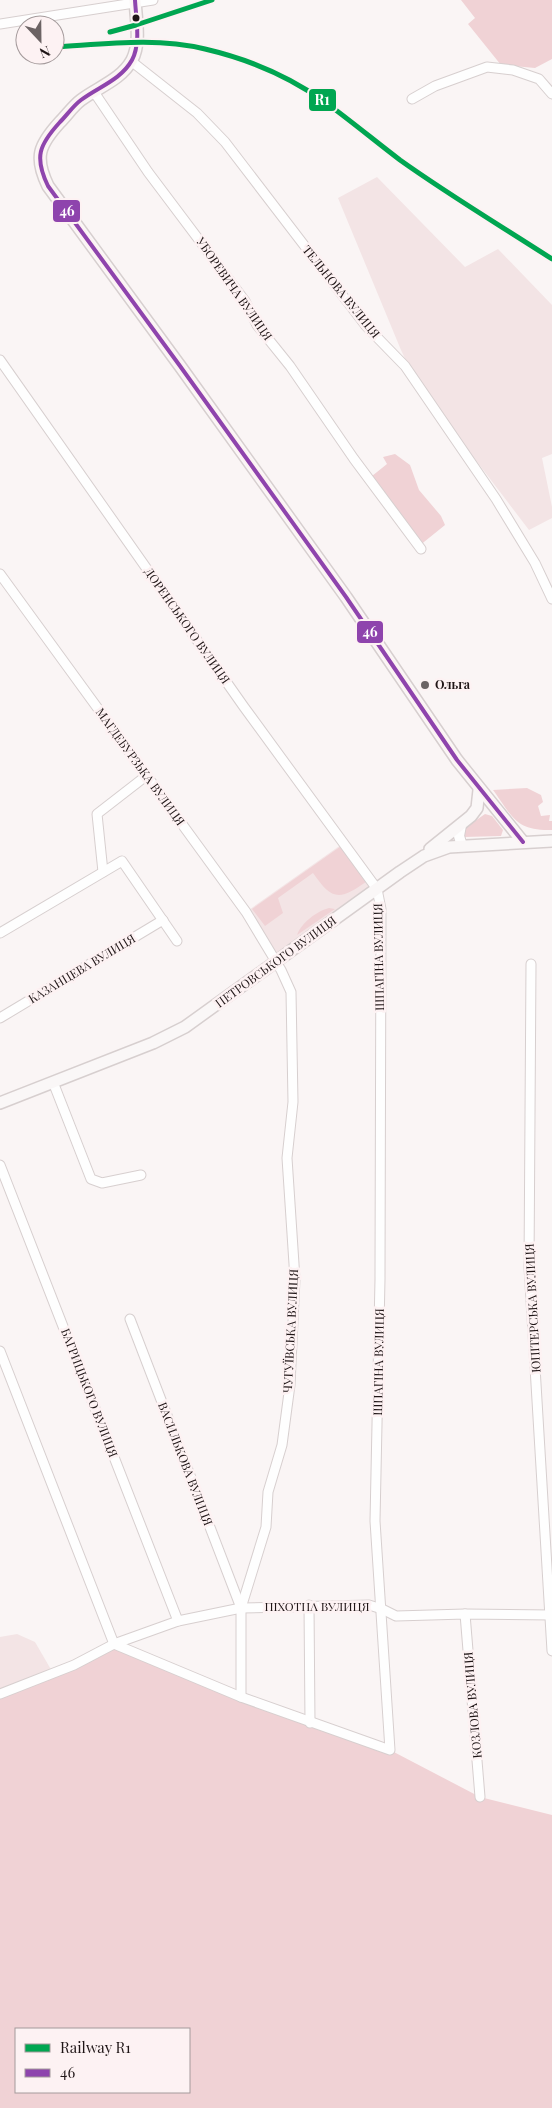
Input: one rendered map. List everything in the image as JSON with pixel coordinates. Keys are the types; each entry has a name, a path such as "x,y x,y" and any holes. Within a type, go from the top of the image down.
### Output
{"main road":[{"path":"135,2 137,42 131,61 116,78 80,100 45,138 40,155 40,168 48,186 346,597 479,790 523,842"},
{"path":"400,872 462,825 477,808 479,790"},
{"name":"ПЕТРОВСЬКОГО ВУЛИЦЯ","path":"0,1103 153,1043 185,1027 400,872 436,850 462,846 552,841"}],"street":[{"path":"0,24 153,0"},
{"name":"ТЕЛЬНОВА ВУЛИЦЯ","path":"131,61 197,113 226,142 366,326 405,366 496,499 535,563 552,599"},
{"path":"412,99 435,86 487,67 513,70 539,79 552,94"},
{"name":"УБОРЕВИЧА ВУЛИЦЯ","path":"94,92 148,172 245,301 257,325 290,366 354,459 422,549"},
{"name":"ДОРЕНСЬКОГО ВУЛИЦЯ","path":"0,360 244,706 345,842 377,889"},
{"name":"МАГДЕБУРЗЬКА ВУЛИЦЯ","path":"0,574 246,912 276,963"},
{"path":"104,872 97,814 146,776"},
{"path":"462,825 459,836 462,846"},
{"path":"0,933 122,861 177,941"},
{"name":"ШПАГІНА ВУЛИЦЯ","path":"114,1644 241,1697 390,1750 375,1521 380,1259 381,909 377,889"},
{"name":"КАЗАНЦЕВА ВУЛИЦЯ","path":"0,1018 164,920"},
{"name":"ЧУГУЇВСЬКА ВУЛИЦЯ","path":"241,1608 266,1527 268,1492 282,1444 290,1385 295,1279 287,1158 293,1102 291,992 276,963"},
{"name":"ЮПІТЕРСЬКА ВУЛИЦЯ","path":"531,964 529,1267 552,1651"},
{"path":"53,1082 90,1179 102,1183 141,1174"},
{"name":"БАГРИЦЬКОГО ВУЛИЦЯ","path":"0,1165 178,1620"},
{"name":"ВАСИЛЬКОВА ВУЛИЦЯ","path":"130,1319 241,1608"},
{"path":"0,1351 114,1644"},
{"path":"309,1605 310,1723"},
{"name":"ПІХОТНА ВУЛИЦЯ","path":"0,1694 74,1665 114,1644 178,1620 241,1608 369,1605 396,1616 465,1614 551,1615"},
{"path":"241,1608 241,1697"},
{"name":"КОЗЛОВА ВУЛИЦЯ","path":"465,1614 480,1797"}],"shaded area":[{"path":"461,0 552,0 552,59 535,68 501,65 468,24 475,18"},
{"path":"377,177 465,267 498,249 552,305 552,454 542,458 552,507 552,518 529,530 416,382 401,350 338,198"},
{"path":"395,454 410,465 419,490 441,516 445,525 419,546 372,476 387,464 383,457"},
{"path":"527,788 541,795 543,802 538,806 541,816 550,815 549,821 552,821 552,830 540,830 522,825 511,815 493,790"},
{"path":"485,814 492,816 503,830 501,836 464,837 465,828"},
{"path":"345,842 376,886 273,958 246,912"},
{"path":"344,844 369,880 351,891 338,895 326,889 313,873 278,898 283,913 265,926 252,909"},
{"path":"329,908 335,909 297,935 310,918"},
{"path":"17,1634 35,1642 53,1673 0,1694 0,1637"},
{"path":"114,1644 390,1750 480,1797 552,1815 552,2108 0,2108 0,1694"}],"rail line":[{"name":"R1","path":"110,32 212,0"},
{"name":"R1","path":"65,46 130,42 187,45 221,53 268,70 312,93 400,160 552,259"}],"transit line":[{"name":"46","path":"135,0 137,39 132,60 116,78 78,102 47,138 43,145 40,159 48,186 346,597 457,760 523,842"}],"place":[{"name":"Ольга","path":"425,685"}]}
